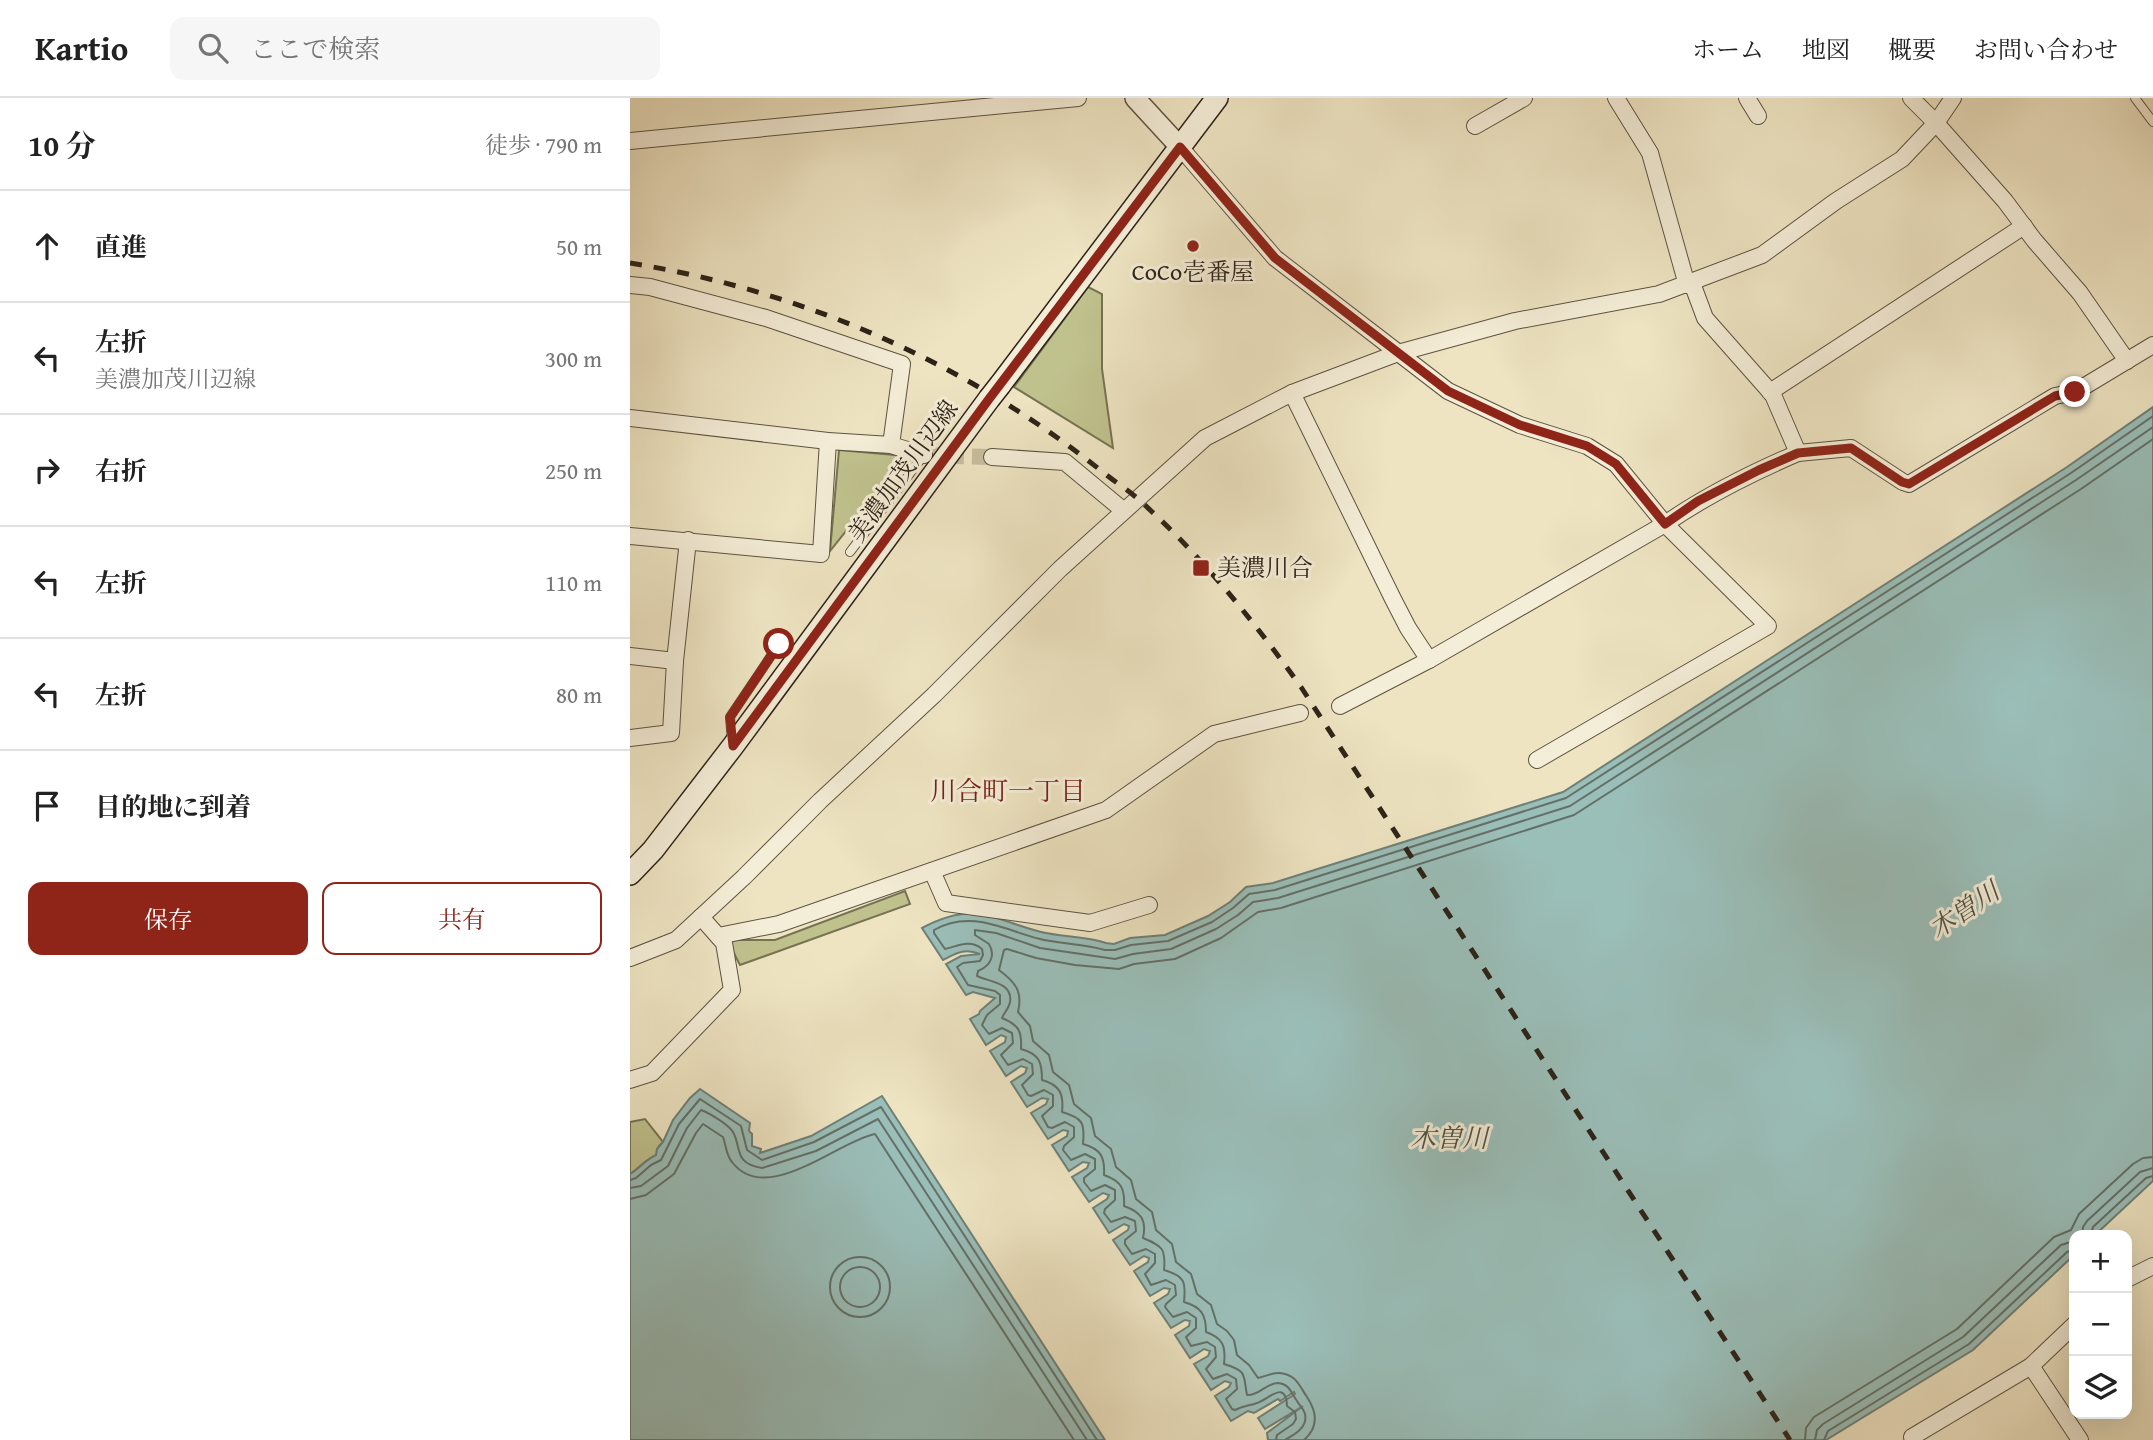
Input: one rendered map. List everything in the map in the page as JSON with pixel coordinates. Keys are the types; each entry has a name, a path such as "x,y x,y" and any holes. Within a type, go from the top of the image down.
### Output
{"main road":[{"name":"美濃加茂川辺線","path":"630,874 653,850 733,746 1217,98"}],"street":[{"path":"630,141 1078,98"},
{"path":"1136,98 1275,258 1448,391 1520,425 1587,446 1616,464 1665,524 1768,626 1537,760"},
{"path":"1475,126 1524,98"},
{"path":"1616,98 1650,153 1690,284 1705,318 1770,392 1798,453"},
{"path":"1747,98 1758,116"},
{"path":"1911,98 1936,123 2081,292 2127,361"},
{"path":"630,958 676,940 934,695 1060,569 1205,438 1292,393 1398,353 1515,321 1659,295 1762,255 1836,201 1902,159 1936,123 1953,98"},
{"path":"1770,392 2024,226"},
{"path":"630,285 650,287 766,318 902,365 891,445"},
{"path":"1340,706 1429,660 1665,524 1698,501 1759,470 1798,453 1851,448 1909,484 2055,396 2075,392 2153,345"},
{"path":"1292,393 1393,599 1429,660"},
{"path":"630,418 828,441 891,445 924,455"},
{"path":"630,536 821,554 828,441"},
{"path":"992,457 1065,462 1124,511"},
{"path":"630,738 671,733 688,540"},
{"path":"630,656 676,660"},
{"path":"718,936 779,924 1106,810 1214,734 1300,713"},
{"path":"932,871 946,903 1090,923 1149,905"},
{"path":"630,1080 652,1073 732,989 724,943 701,917"},
{"path":"2132,1276 2153,1266"},
{"path":"1914,1440 1912,1437 2031,1366 2069,1330"},
{"path":"2031,1366 2080,1440"}],"lane":[{"path":"2136,98 2153,122"},
{"path":"850,552 924,455"},
{"path":"733,746 730,717 779,644"}],"green space":[{"path":"1088,287 1102,294 1102,369 1113,448 1014,387"},
{"path":"839,450 906,456 830,551"},
{"path":"905,891 910,904 740,965 727,940 775,940"},
{"path":"645,1119 663,1142 656,1156 630,1174 630,1122"}],"water":[{"name":"木曽川","path":"2153,407 2153,1181 2100,1230 2069,1230 2069,1260 1973,1350 1826,1440 1268,1440 1267,1433 1303,1406 1265,1429 1258,1418 1295,1394 1294,1392 1254,1413 1248,1411 1231,1421 1215,1396 1231,1383 1225,1381 1211,1390 1194,1364 1208,1356 1210,1351 1204,1349 1190,1358 1175,1335 1189,1326 1190,1321 1185,1320 1171,1328 1154,1303 1168,1294 1170,1289 1164,1288 1150,1296 1134,1271 1148,1262 1149,1258 1144,1256 1130,1265 1113,1240 1128,1230 1129,1226 1124,1224 1109,1233 1093,1208 1109,1195 1103,1193 1089,1202 1072,1177 1087,1168 1089,1163 1083,1162 1069,1171 1052,1145 1067,1136 1068,1131 1063,1130 1048,1139 1031,1113 1046,1104 1048,1099 1042,1098 1027,1107 1011,1082 1025,1073 1027,1068 1021,1066 1006,1076 990,1051 1005,1042 1006,1037 1001,1035 986,1045 970,1019 995,998 973,992 966,995 946,964 961,956 980,954 965,951 943,960 922,928 956,915 970,914 995,918 1041,932 1114,944 1130,938 1165,935 1208,916 1230,902 1246,887 1273,883 1563,792 2067,467"},
{"path":"700,1089 750,1123 752,1146 761,1149 760,1153 811,1136 882,1096 1105,1440 630,1440 630,1174 656,1155 673,1120"}],"tunnel":[{"path":"924,455 992,457"}],"railway":[{"path":"630,263 758,292 881,337 940,366 997,398 1051,434 1134,496 1183,542 1245,613 1301,687 1790,1440"}],"place":[{"name":"CoCo壱番屋","path":"1193,246"},
{"name":"美濃川合","path":"1201,568"}],"district":[{"name":"川合町一丁目","path":"1008,791"}],"route":[{"path":"779,644 730,717 733,746 989,399 1180,147 1275,258 1448,391 1520,425 1587,446 1616,464 1665,524 1698,501 1798,453 1851,448 1909,484 2055,396 2075,392"}]}
